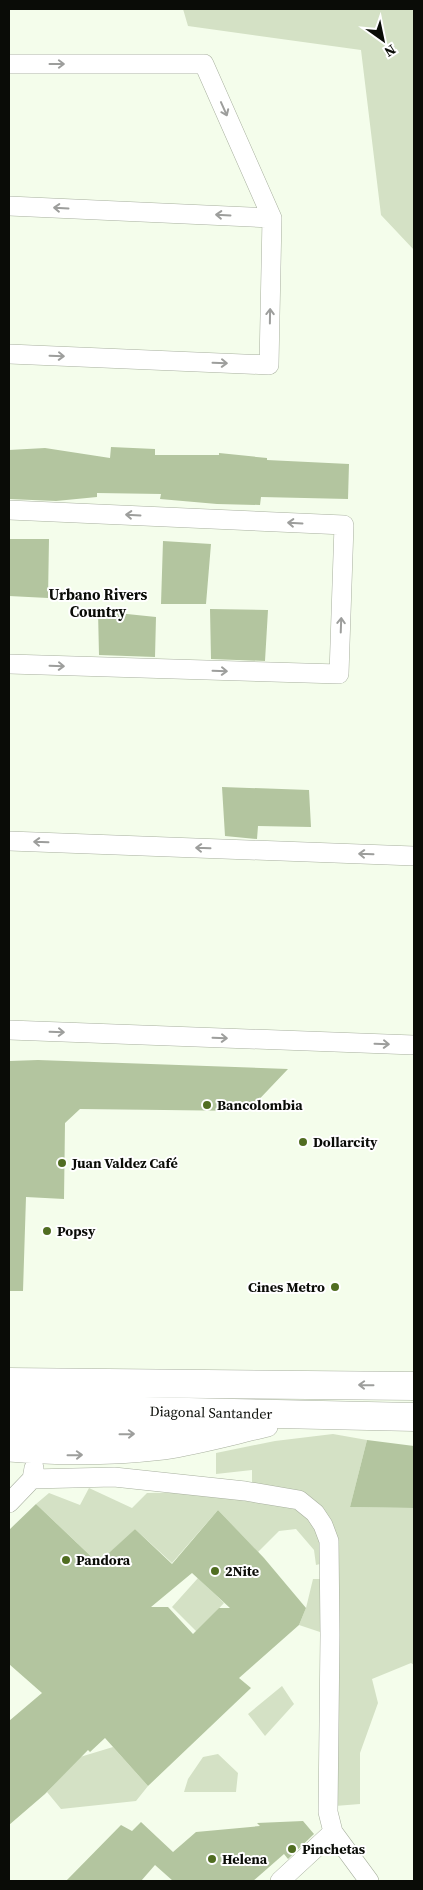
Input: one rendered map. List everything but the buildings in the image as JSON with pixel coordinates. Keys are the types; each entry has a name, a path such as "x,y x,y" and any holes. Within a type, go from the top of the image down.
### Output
{"main road":[{"path":"9,1367 224,1372 313,1385"},
{"name":"Diagonal Santander","path":"9,1382 414,1386"},
{"name":"Diagonal Santander","path":"9,1408 414,1417"},
{"path":"9,1433 157,1434 268,1427 318,1414"}],"street":[{"path":"9,64 204,64 272,218 269,365 9,354"},
{"path":"9,206 272,218"},
{"path":"9,510 344,525 340,674 9,664"},
{"path":"9,840 414,856"},
{"path":"9,1030 414,1045"},
{"path":"9,1452 98,1454 163,1450 268,1427"},
{"path":"9,1503 32,1479 37,1454"},
{"path":"32,1479 114,1477 245,1491 299,1500 315,1513 329,1541 328,1812 333,1832 369,1881"},
{"path":"280,1881 333,1832"}],"green space":[{"path":"183,9 414,9 414,250 381,215 361,50 188,26"},
{"path":"333,1434 367,1440 350,1507 414,1508 414,1665 411,1663 372,1679 378,1703 360,1753 360,1804 335,1806 319,1513 252,1489 252,1470 216,1474 216,1453 275,1441"},
{"path":"89,1488 132,1508 147,1493 236,1492 297,1502 314,1515 328,1562 316,1565 314,1550 296,1529 279,1531 258,1552 218,1510 172,1563 135,1529 102,1560 95,1560 36,1504 49,1493 80,1505"},
{"path":"198,1578 224,1603 197,1632 172,1607"},
{"path":"313,1579 329,1579 329,1635 299,1625 306,1608"},
{"path":"282,1686 294,1704 265,1736 248,1714"},
{"path":"113,1747 148,1786 136,1801 61,1809 47,1792 80,1757"},
{"path":"218,1754 238,1773 236,1792 184,1792 188,1779 203,1757"}],"place":[{"name":"Bancolombia","path":"207,1105"},
{"name":"Dollarcity","path":"303,1142"},
{"name":"Juan Valdez Café","path":"62,1163"},
{"name":"Popsy","path":"47,1231"},
{"name":"Cines Metro","path":"335,1287"},
{"name":"Pandora","path":"66,1560"},
{"name":"2Nite","path":"215,1571"},
{"name":"Pinchetas","path":"292,1849"},
{"name":"Helena","path":"212,1859"}],"district":[{"name":"Urbano Rivers Country","path":"98,602"}]}
